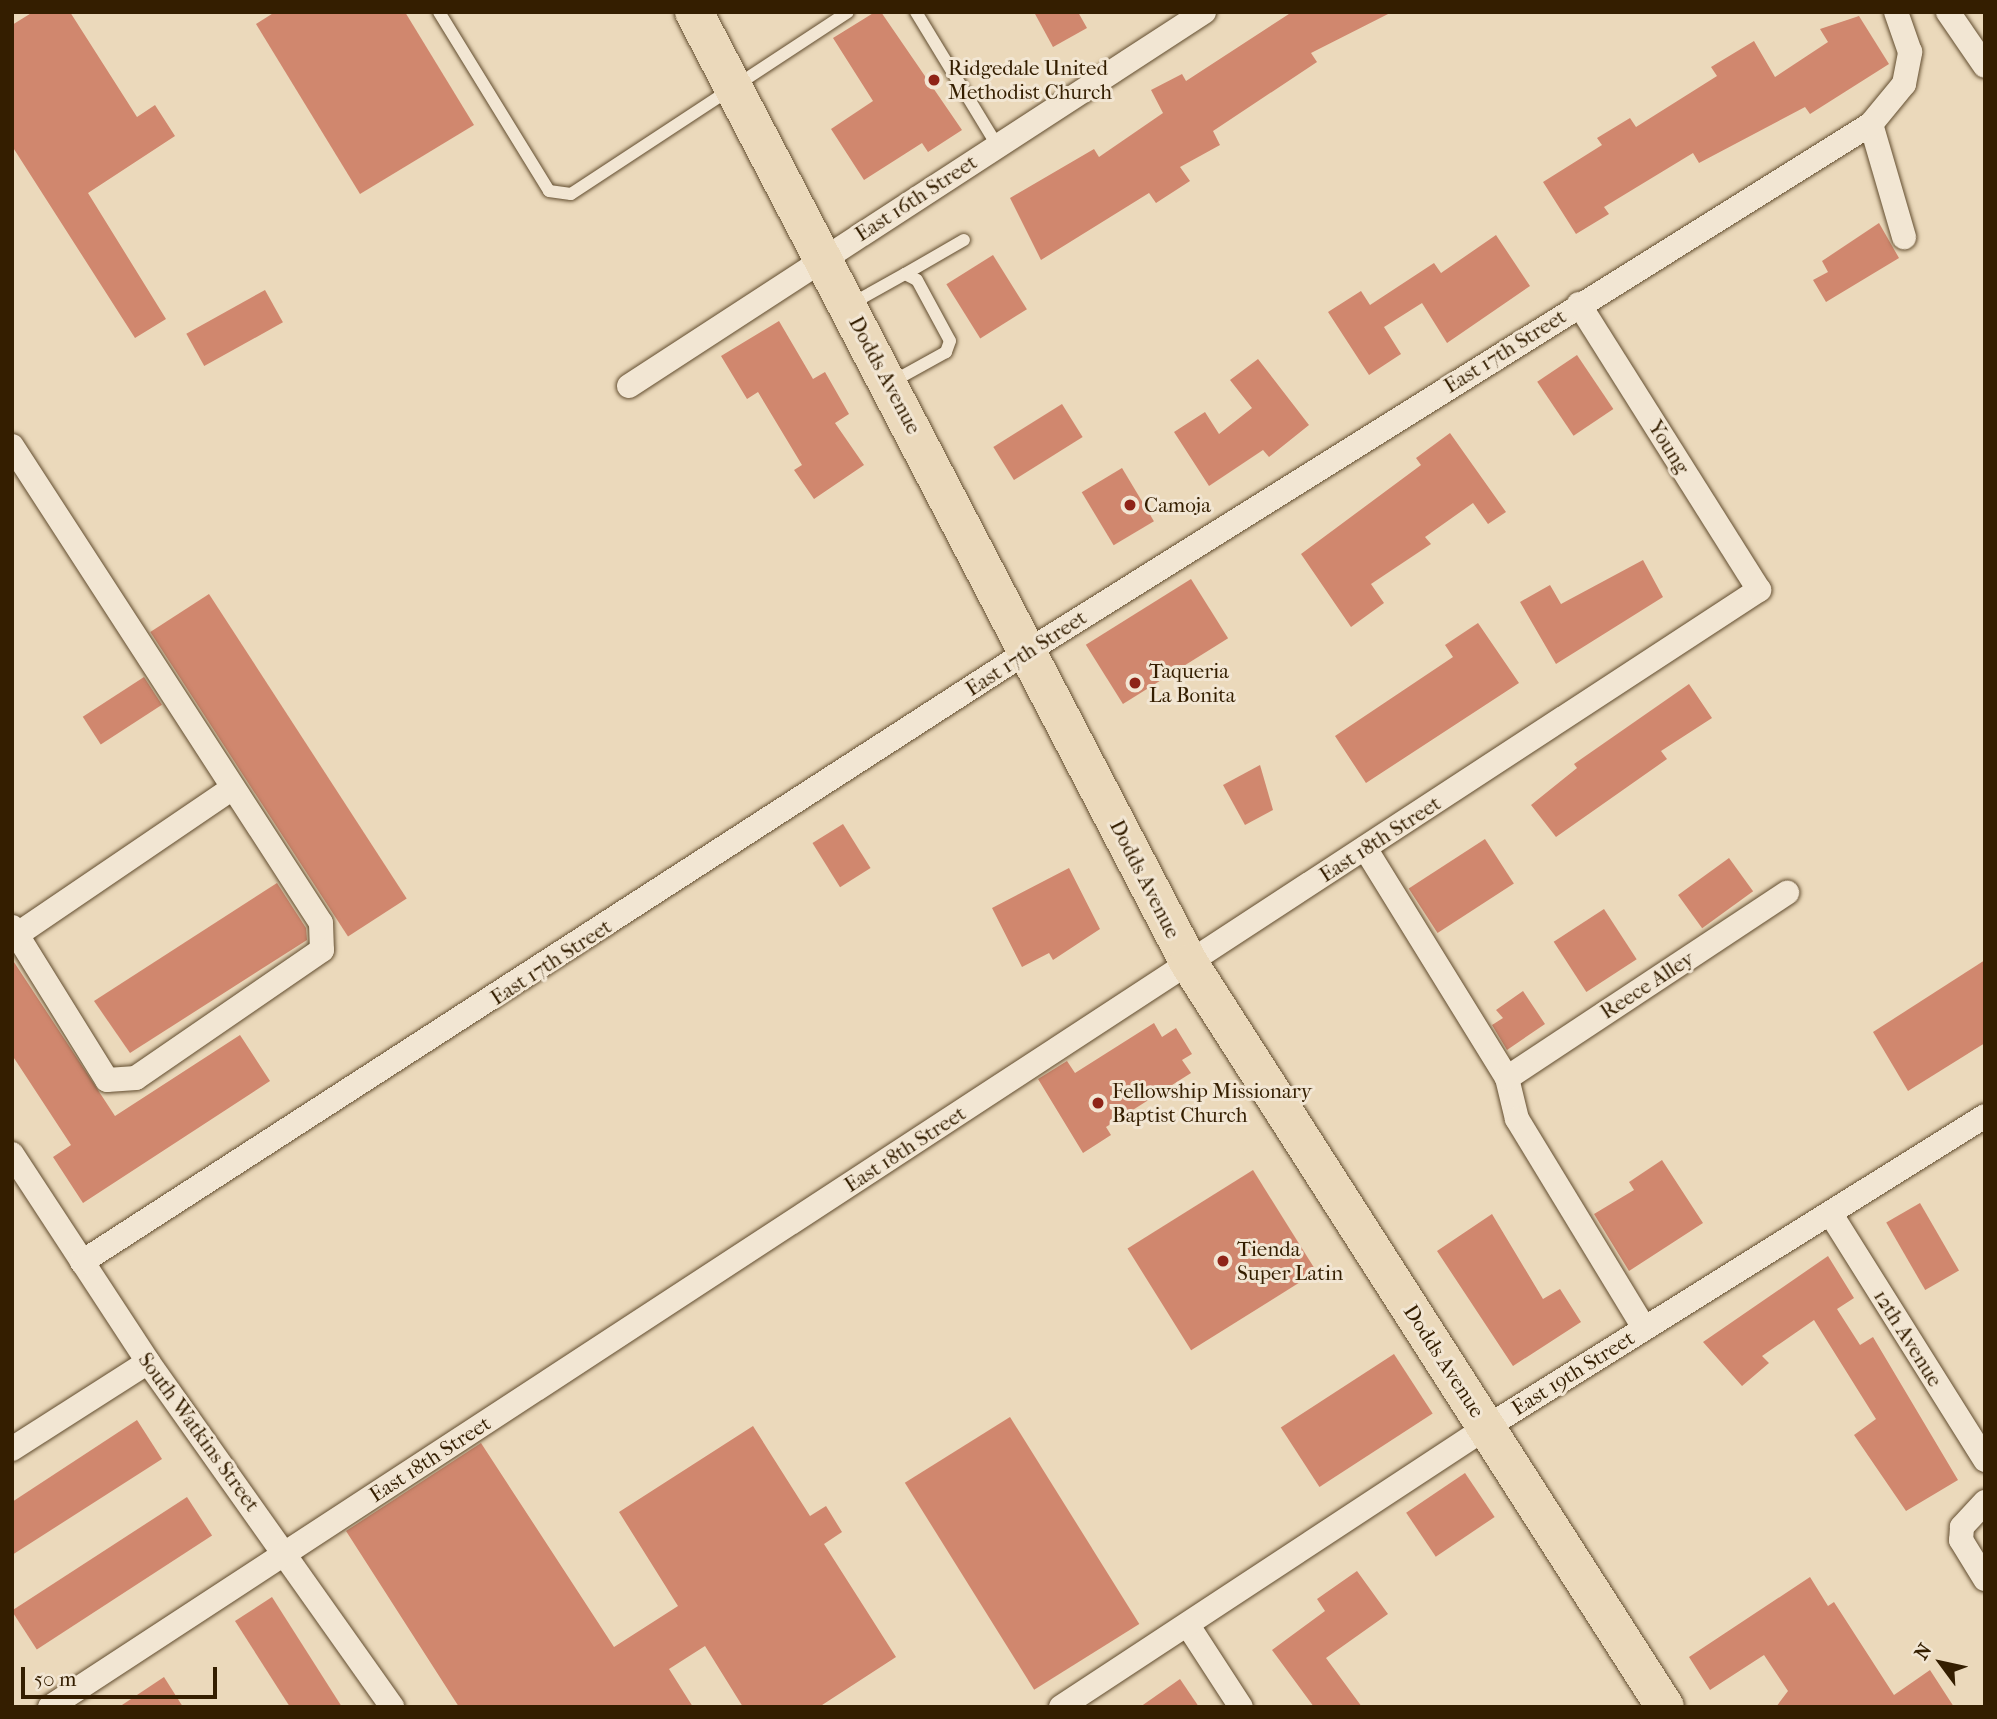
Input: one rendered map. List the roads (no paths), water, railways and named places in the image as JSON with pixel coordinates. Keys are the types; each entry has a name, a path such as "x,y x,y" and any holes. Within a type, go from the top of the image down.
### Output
{"main road":[{"name":"Dodds Avenue","path":"694,12 890,383 1189,964 1665,1707"}],"street":[{"name":"East 16th Street","path":"629,386 1204,12"},
{"name":"East 17th Street","path":"82,1262 1028,651 1579,304 1871,124 1904,83 1910,52 1896,12"},
{"path":"1948,12 1985,66"},
{"path":"1871,124 1904,237"},
{"name":"Young","path":"1579,304 1759,590"},
{"path":"12,446 230,790 321,923 322,950 136,1078 107,1080 14,933 230,790"},
{"name":"East 18th Street","path":"50,1707 1759,590"},
{"path":"1365,848 1507,1078 1524,1131 1644,1328"},
{"name":"Reece Alley","path":"1507,1078 1787,892"},
{"name":"East 19th Street","path":"1061,1707 1189,1627 1487,1427 1644,1328 1832,1216 1985,1116"},
{"name":"South Watkins Street","path":"12,1154 148,1362 286,1552 393,1707"},
{"name":"12th Avenue","path":"1832,1216 1985,1460"},
{"path":"12,1449 148,1362"},
{"path":"1985,1502 1962,1527 1961,1540 1985,1579"},
{"path":"1189,1627 1241,1707"}],"lane":[{"path":"439,12 549,191 571,194 848,12"},
{"path":"916,12 997,145"},
{"path":"849,306 964,240"},
{"path":"890,383 946,352 950,341 917,280 905,274"}],"place":[{"name":"Ridgedale United Methodist Church","path":"934,80"},
{"name":"Camoja","path":"1130,505"},
{"name":"Taqueria La Bonita","path":"1135,683"},
{"name":"Fellowship Missionary Baptist Church","path":"1098,1103"},
{"name":"Tienda Super Latin","path":"1223,1261"}]}
